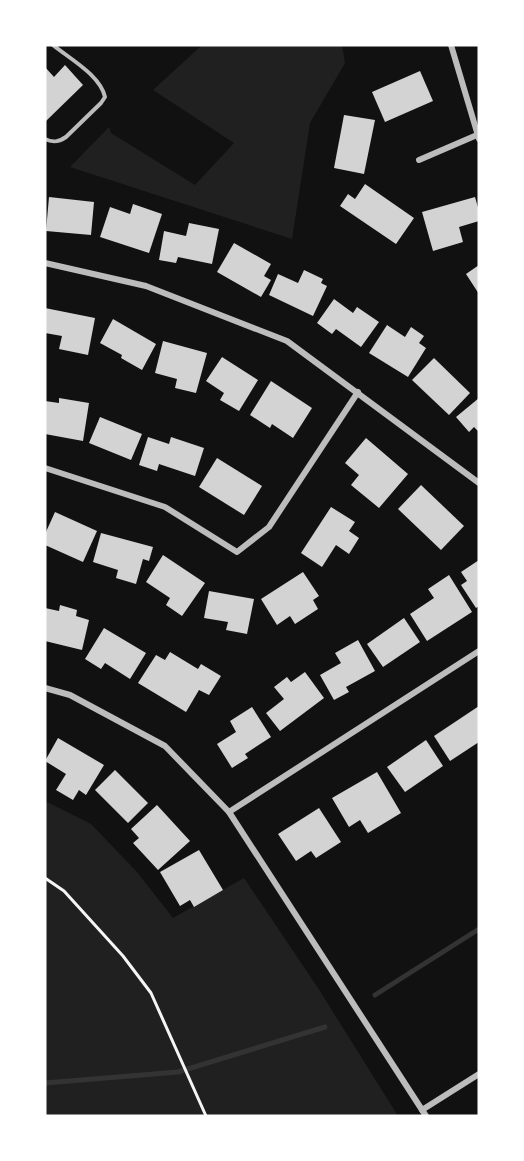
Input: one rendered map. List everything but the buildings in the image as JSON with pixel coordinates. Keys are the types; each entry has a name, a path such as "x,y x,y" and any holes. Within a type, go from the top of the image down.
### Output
{"street":[{"path":"419,160 478,137 451,45"},
{"path":"45,264 146,286 287,341 479,483"},
{"path":"45,468 165,507 237,552 269,527 358,392"},
{"path":"229,812 479,651"},
{"path":"45,688 70,695 165,746 229,812 424,1113 479,1074"}],"lane":[{"path":"45,139 51,142 60,141 66,137 105,97 103,88 95,78 53,45"}],"path":[{"path":"45,878 64,891 123,956 151,993 206,1116"}],"shaded area":[{"path":"199,45 342,45 345,63 310,123 292,239 70,167 109,127 111,133 195,185 234,143 153,90 200,47"},
{"path":"45,801 91,824 137,872 173,918 244,878 318,988 398,1116 45,1116"}],"waterway":[{"path":"375,995 479,929"},
{"path":"45,1083 178,1072 325,1027"}]}
